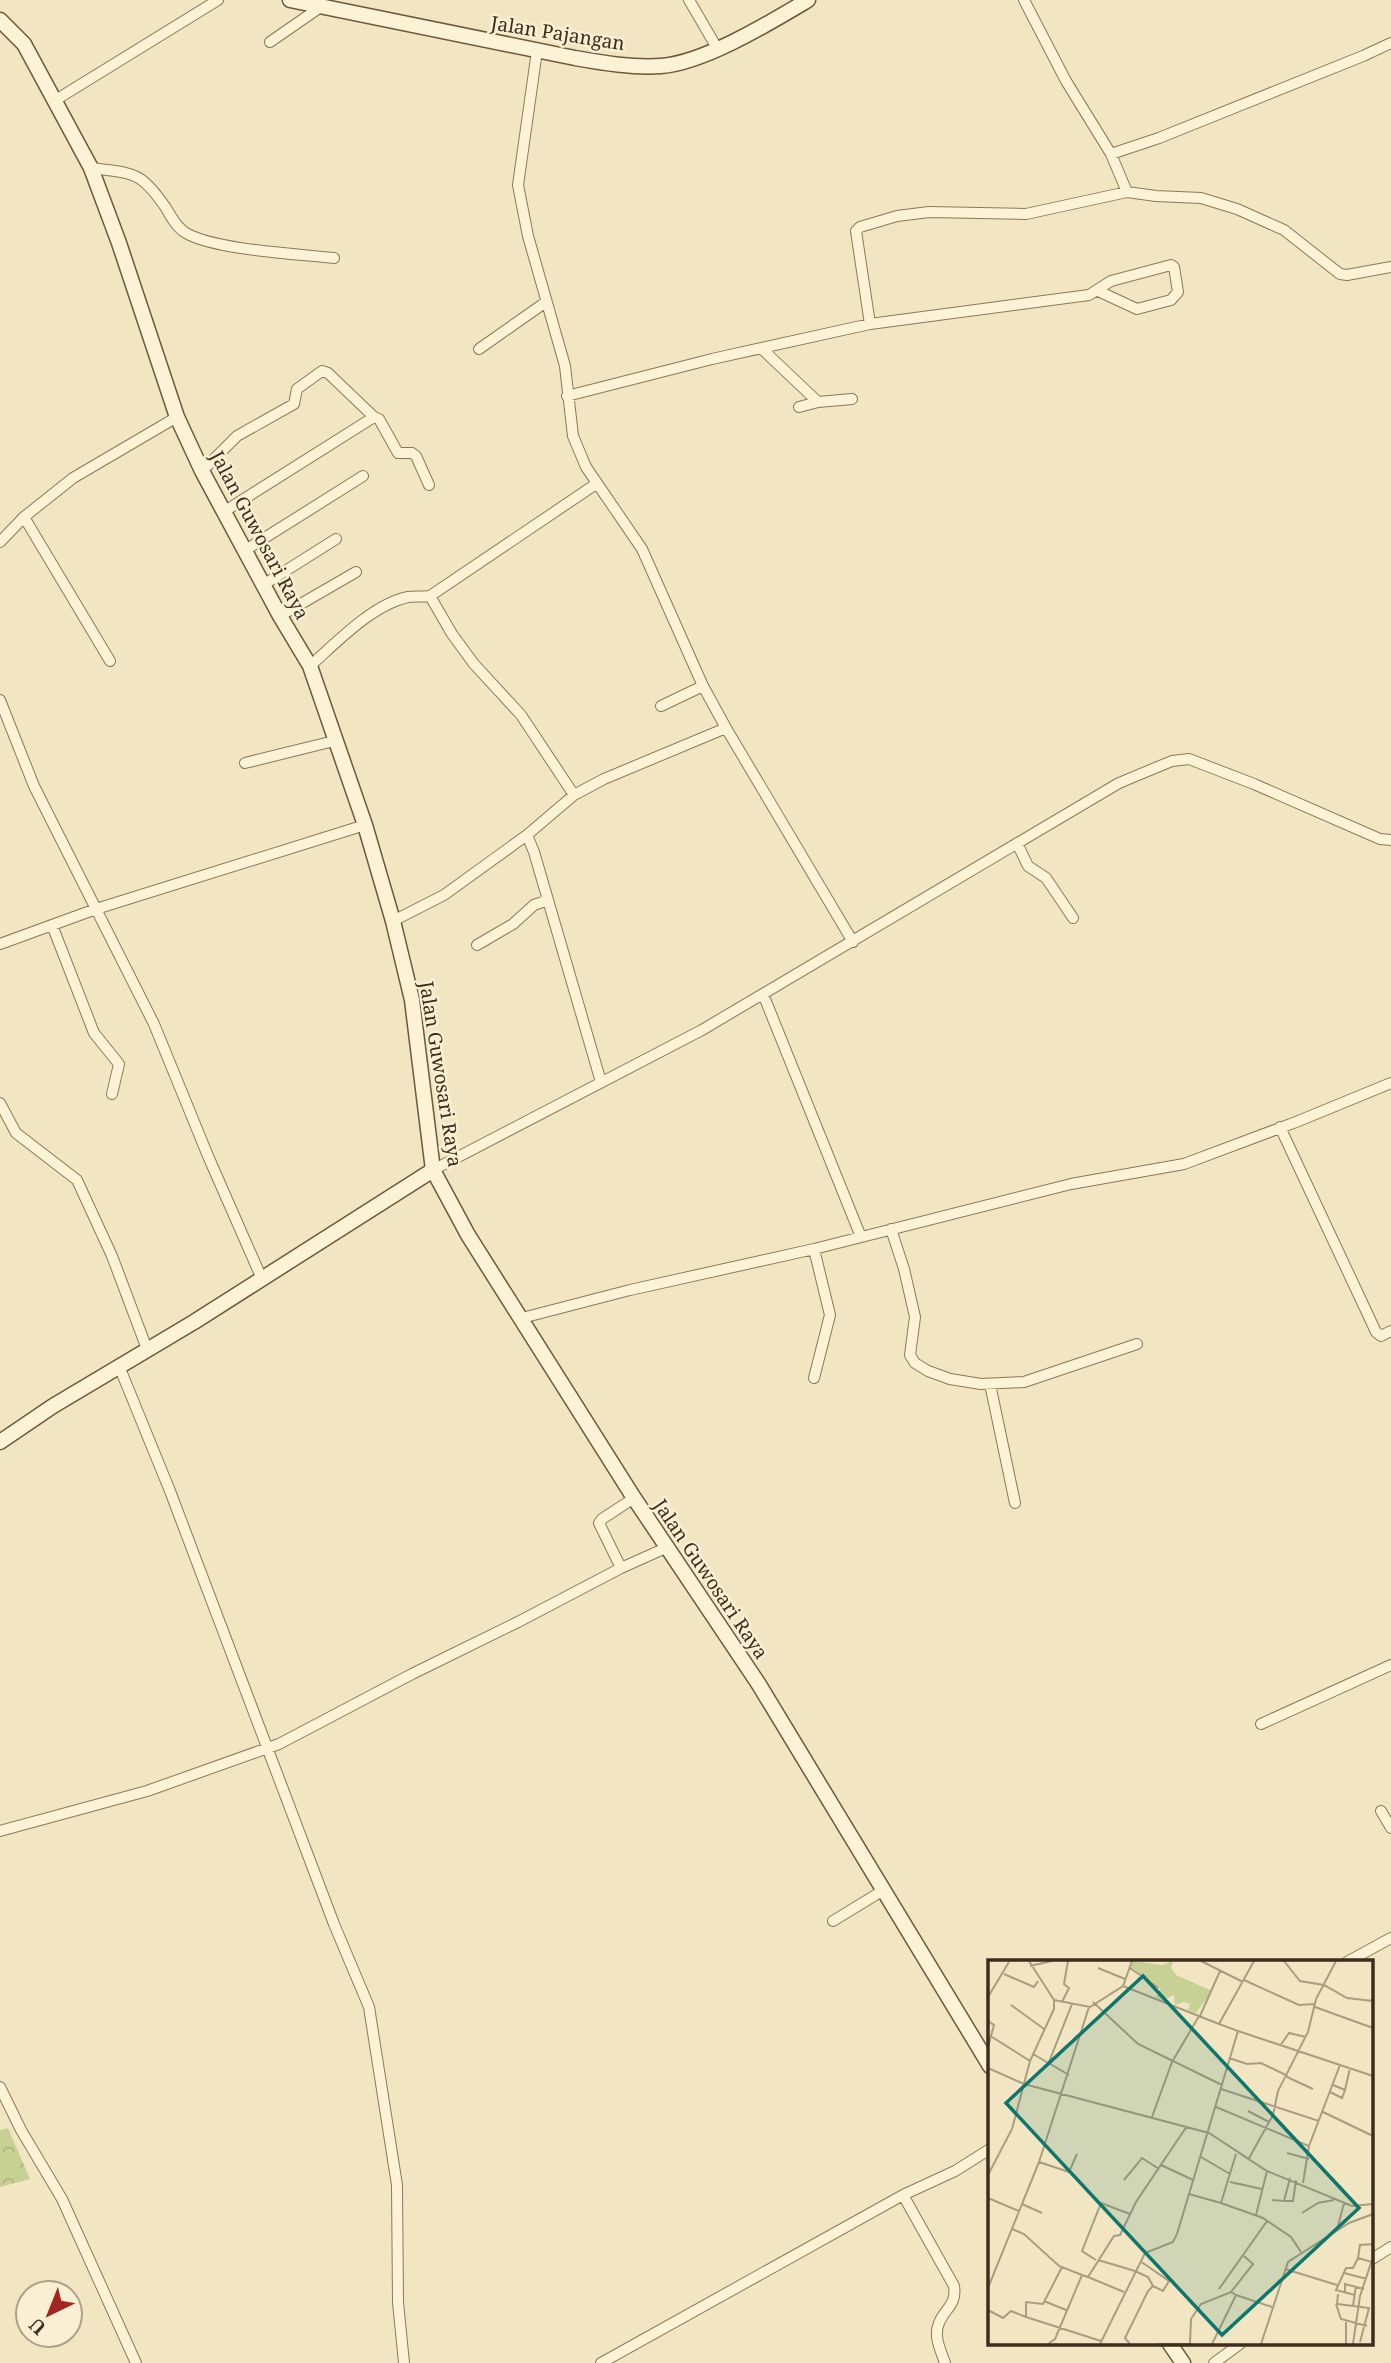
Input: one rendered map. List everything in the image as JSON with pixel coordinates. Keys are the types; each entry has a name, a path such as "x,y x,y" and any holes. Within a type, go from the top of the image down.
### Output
{"street":[{"path":"54,101 218,0"},
{"name":"Jalan Pajangan","path":"290,0 601,63 661,66 683,62 717,48 759,29 808,0"},
{"path":"689,0 717,48"},
{"path":"1024,0 1066,81 1111,154 1127,192"},
{"path":"270,42 322,6"},
{"name":"Jalan Guwosari Raya","path":"0,20 24,44 91,168 120,243 177,417 244,551 310,666 365,825 393,921 412,1000 433,1170 468,1235 634,1498 758,1683 988,2063"},
{"path":"1111,154 1159,138 1391,43"},
{"path":"537,51 518,185 528,236 565,366 573,436 579,453 642,549 703,686 853,942"},
{"path":"91,168 131,173 149,184 179,228 194,236 225,245 334,258"},
{"path":"870,324 856,232 860,227 897,216 929,212 1026,214 1127,192 1156,197 1200,198 1237,209 1284,230 1340,274 1391,267"},
{"path":"567,396 712,359 870,324 1089,295 1111,281 1171,265 1174,267 1178,292 1171,300 1137,309 1098,291"},
{"path":"479,349 547,302"},
{"path":"762,349 818,402"},
{"path":"202,471 237,436 294,404 297,390 322,372 328,373 379,419 398,453 412,453 416,456 429,485"},
{"path":"799,407 818,402 852,399"},
{"path":"0,542 24,517 73,478 177,417"},
{"path":"225,511 374,417"},
{"path":"244,551 363,476"},
{"path":"310,666 371,615 408,597 430,596 597,484"},
{"path":"24,517 110,661"},
{"path":"263,585 336,539"},
{"path":"280,616 356,572"},
{"path":"430,596 452,634 474,664 521,715 574,795"},
{"path":"661,706 703,686"},
{"path":"0,700 34,786 154,1024 262,1279"},
{"path":"393,921 444,895 527,835 574,795 604,779 726,728"},
{"path":"245,763 334,741"},
{"path":"0,1441 433,1170 702,1030 1119,783 1172,761 1189,759 1380,839 1391,840"},
{"path":"0,944 96,909 365,825"},
{"path":"527,835 601,1082"},
{"path":"1017,843 1028,866 1046,878 1073,918"},
{"path":"477,945 513,924 534,905 548,900"},
{"path":"52,925 94,1033 119,1064 112,1094"},
{"path":"763,994 860,1237"},
{"path":"522,1318 1071,1184 1184,1164 1391,1083"},
{"path":"0,1103 16,1133 76,1180 112,1256 147,1349"},
{"path":"1280,1127 1376,1334 1381,1336 1391,1331"},
{"path":"891,1229 915,1317 910,1355 915,1363 928,1371 950,1378 990,1384 1024,1382 1137,1344"},
{"path":"814,1248 830,1315 814,1378"},
{"path":"119,1366 222,1623 343,1947 371,2014 397,2185 398,2302 404,2363"},
{"path":"990,1384 1014,1503"},
{"path":"621,1568 599,1523 634,1498"},
{"path":"0,1831 147,1791 268,1749 621,1568 668,1547"},
{"path":"1261,1724 1391,1665"},
{"path":"1381,1811 1391,1828"},
{"path":"833,1922 882,1891"},
{"path":"1351,1960 1391,1938"},
{"path":"0,2087 20,2130 62,2199 136,2363"},
{"path":"601,2363 902,2195 939,2179 988,2150"},
{"path":"902,2195 954,2286 954,2302 938,2323 937,2330 937,2339 945,2363"},
{"path":"1374,2258 1391,2247"},
{"path":"1171,2346 1183,2363"},
{"path":"1214,2363 1237,2346"}],"green space":[{"path":"8,2128 30,2179 0,2187 0,2130"}]}
